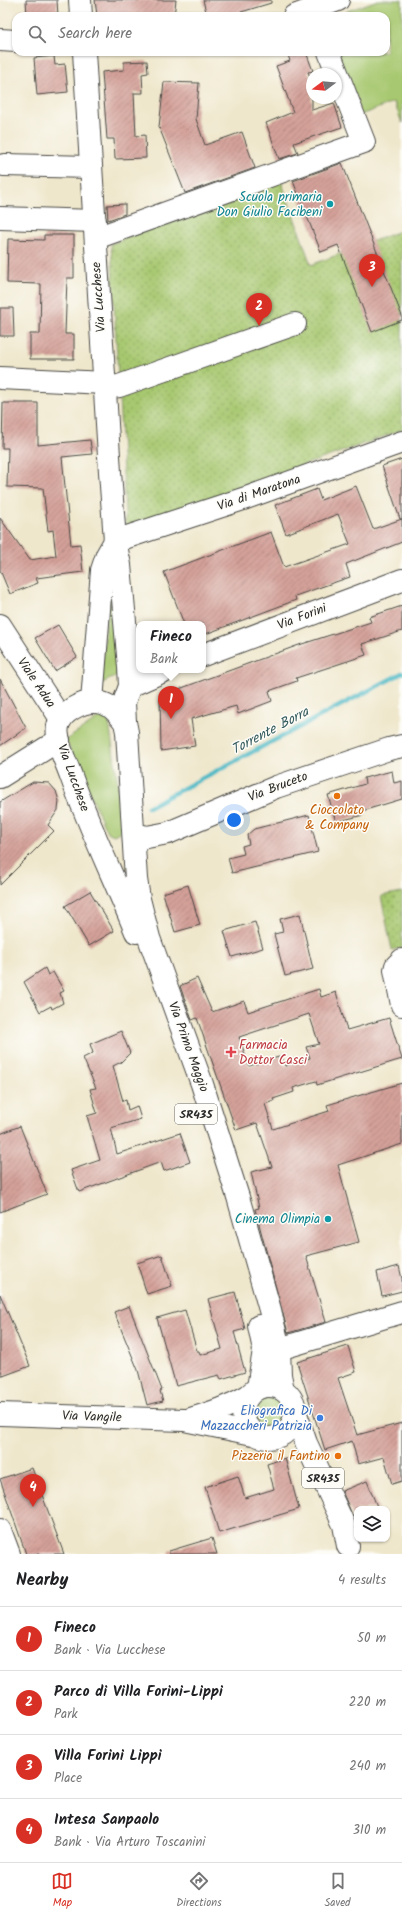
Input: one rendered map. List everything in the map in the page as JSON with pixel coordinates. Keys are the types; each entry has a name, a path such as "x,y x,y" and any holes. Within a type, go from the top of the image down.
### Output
{"main road":[{"path":"80,0 81,12"},
{"path":"312,12 338,0"},
{"path":"0,40 12,41"},
{"name":"Via Lucchese","path":"84,56 115,541 120,565 130,686"},
{"path":"0,218 95,229 364,142 331,56"},
{"path":"4,165 91,167"},
{"path":"0,378 119,386 295,324"},
{"name":"Via di Maratona","path":"115,541 246,498 402,442"},
{"path":"92,702 102,570 107,555 115,541"},
{"name":"Via Forini","path":"206,654 402,580"},
{"name":"Viale Adua","path":"0,625 61,719"},
{"path":"99,847 109,849 125,847 134,839 124,702 130,686 159,673"},
{"path":"61,719 76,707 92,702 100,702 114,708 125,722"},
{"name":"Via Lucchese","path":"61,719 58,726 59,740 99,847"},
{"path":"0,777 59,740"},
{"name":"Via Bruceto","path":"134,839 168,833 276,787 402,746"},
{"name":"Via Primo Maggio","path":"134,839 137,886 149,938 202,1084 238,1197 270,1310 279,1349 280,1375 283,1390"},
{"name":"Via Primo Maggio","path":"99,847 152,971 237,1242 264,1350 254,1392"},
{"path":"402,960 396,966 395,970 402,1004"},
{"path":"279,1349 402,1312"},
{"path":"184,1420 208,1414 235,1403 268,1386 283,1390"},
{"name":"SR435","path":"283,1390 291,1399 306,1443 344,1525 351,1550"},
{"name":"SR435","path":"253,1434 247,1427 242,1414 243,1408 254,1392"},
{"path":"184,1420 253,1434 268,1439 280,1436 290,1428 295,1411"},
{"name":"Via Vangile","path":"0,1414 184,1420"},
{"path":"280,1436 303,1460 330,1526 351,1550"},
{"path":"0,1530 9,1554"}],"green space":[{"path":"378,0 402,0 402,123 394,102 358,116 342,73 342,68 340,68 336,56 390,56 390,12 344,12"},
{"path":"279,175 311,265 402,230 402,430 126,529 111,244"},
{"path":"111,573 123,673 100,684"},
{"path":"103,715 109,722 124,824 121,831 114,835 107,832 66,740"},
{"path":"402,892 402,948 392,950 381,896"},
{"path":"269,1398 280,1402 284,1413 280,1424 269,1428 258,1424 254,1413 258,1402"}],"building":[{"path":"26,0 57,0 58,12 27,12"},
{"path":"95,0 176,0 174,12 96,12"},
{"path":"203,0 271,0 271,3 241,12 206,12"},
{"path":"54,56 55,65 65,64 68,92 37,95 34,58"},
{"path":"288,56 307,56 312,68 306,68 306,104 312,104 312,110 334,104 342,127 294,143 298,153 279,159 266,123 293,112 276,66 290,61"},
{"path":"147,61 148,73 142,74 143,93 134,93 136,136 145,135 146,158 115,159 114,139 107,139 102,72 124,70 124,62"},
{"path":"164,82 199,83 196,119 205,145 242,132 255,168 185,193 159,127"},
{"path":"342,163 402,316 402,320 372,332 338,245 321,252 293,181"},
{"path":"125,204 125,214 108,220 107,205"},
{"path":"44,235 74,235 74,278 67,278 65,334 74,334 74,359 30,359 30,334 40,334 41,284 7,283 8,239 44,240"},
{"path":"0,308 13,308 14,336 0,336"},
{"path":"3,403 38,403 38,445 90,440 92,454 62,457 71,545 80,544 83,572 36,578 38,583 10,594 0,570 0,518 30,560 56,556 53,530 48,531 43,488 7,487 8,448 2,448"},
{"path":"402,459 402,519 400,519 382,466"},
{"path":"356,486 373,529 402,519 402,542 346,564 350,577 295,596 296,600 206,634 206,621 183,621 164,572 271,532 284,567 350,544 338,514 286,534 275,505 317,489 321,500"},
{"path":"402,606 402,631 362,644 366,655 296,678 297,681 269,691 272,701 238,714 236,706 191,719 195,746 161,751 160,696 299,645 371,622 369,617"},
{"path":"58,625 77,657 55,671 35,638"},
{"path":"0,679 26,728 0,746"},
{"path":"392,771 394,783 402,781 402,799 362,811 363,815 336,822 328,795 365,784 364,778"},
{"path":"33,782 49,783 56,791 59,801 58,810 48,825 54,831 0,885 0,802"},
{"path":"309,815 318,852 232,873 228,858 244,854 242,846 249,844 247,835 254,829"},
{"path":"188,885 200,925 175,932 163,893"},
{"path":"90,891 114,931 89,946 65,906"},
{"path":"300,914 313,969 285,976 274,934 283,932 280,919"},
{"path":"255,922 263,948 232,957 224,931"},
{"path":"45,968 48,975 53,972 64,991 60,993 63,1003 52,1009 51,1006 40,1012 24,982"},
{"path":"197,978 212,1012 244,1001 248,1012 319,989 321,997 336,992 347,1030 389,1018 402,1059 317,1085 316,1081 293,1088 294,1092 273,1099 274,1101 265,1104 273,1129 329,1111 327,1105 402,1083 402,1144 338,1165 359,1242 306,1256 326,1322 288,1333 255,1209 259,1208 251,1172 272,1167 257,1123 236,1130 197,1018 192,1020 180,986","holes":["309,1014 319,1044 306,1047 310,1058 285,1066 282,1056 249,1066 239,1037"]},
{"path":"121,1031 130,1053 121,1062 113,1066 123,1101 126,1100 128,1110 137,1106 141,1119 111,1128 117,1154 180,1133 190,1162 164,1171 161,1162 79,1192 71,1170 100,1160 87,1116 97,1113 90,1089 96,1088 83,1058 93,1053 90,1044"},
{"path":"20,1126 47,1194 0,1212 0,1134"},
{"path":"162,1255 172,1286 147,1294 137,1263"},
{"path":"399,1266 402,1279 402,1291 382,1296 377,1272"},
{"path":"235,1292 245,1329 234,1332 245,1372 221,1379 219,1375 176,1386 157,1318 185,1310 197,1351 199,1351 200,1355 222,1349 208,1299"},
{"path":"0,1294 30,1366 3,1376 0,1368"},
{"path":"129,1306 162,1390 160,1391 163,1401 147,1405 138,1370 114,1312"},
{"path":"348,1346 356,1372 338,1378 357,1435 402,1423 402,1481 392,1484 384,1457 358,1464 352,1441 325,1450 297,1362"},
{"path":"285,1458 299,1509 219,1533 205,1487 238,1476 245,1498 274,1489 267,1464"},
{"path":"32,1468 64,1554 26,1554 0,1479"},
{"path":"367,1481 377,1506 354,1506 354,1519 342,1491"},
{"path":"212,1538 217,1554 169,1554 169,1551"}],"waterway":[{"name":"Torrente Borra","path":"148,807 402,673"}],"place":[{"name":"Scuola primaria Don Giulio Facibeni","path":"330,204"},
{"name":"Villa Forini Lippi","path":"372,287"},
{"name":"Parco di Villa Forini-Lippi","path":"259,326"},
{"name":"Fineco","path":"171,719"},
{"name":"Cioccolato & Company","path":"337,796"},
{"name":"Farmacia Dottor Casci","path":"231,1052"},
{"name":"Cinema Olimpia","path":"328,1219"},
{"name":"Eliografica Di Mazzaccheri Patrizia","path":"320,1418"},
{"name":"Pizzeria il Fantino","path":"338,1456"},
{"name":"Intesa Sanpaolo","path":"33,1507"}]}
